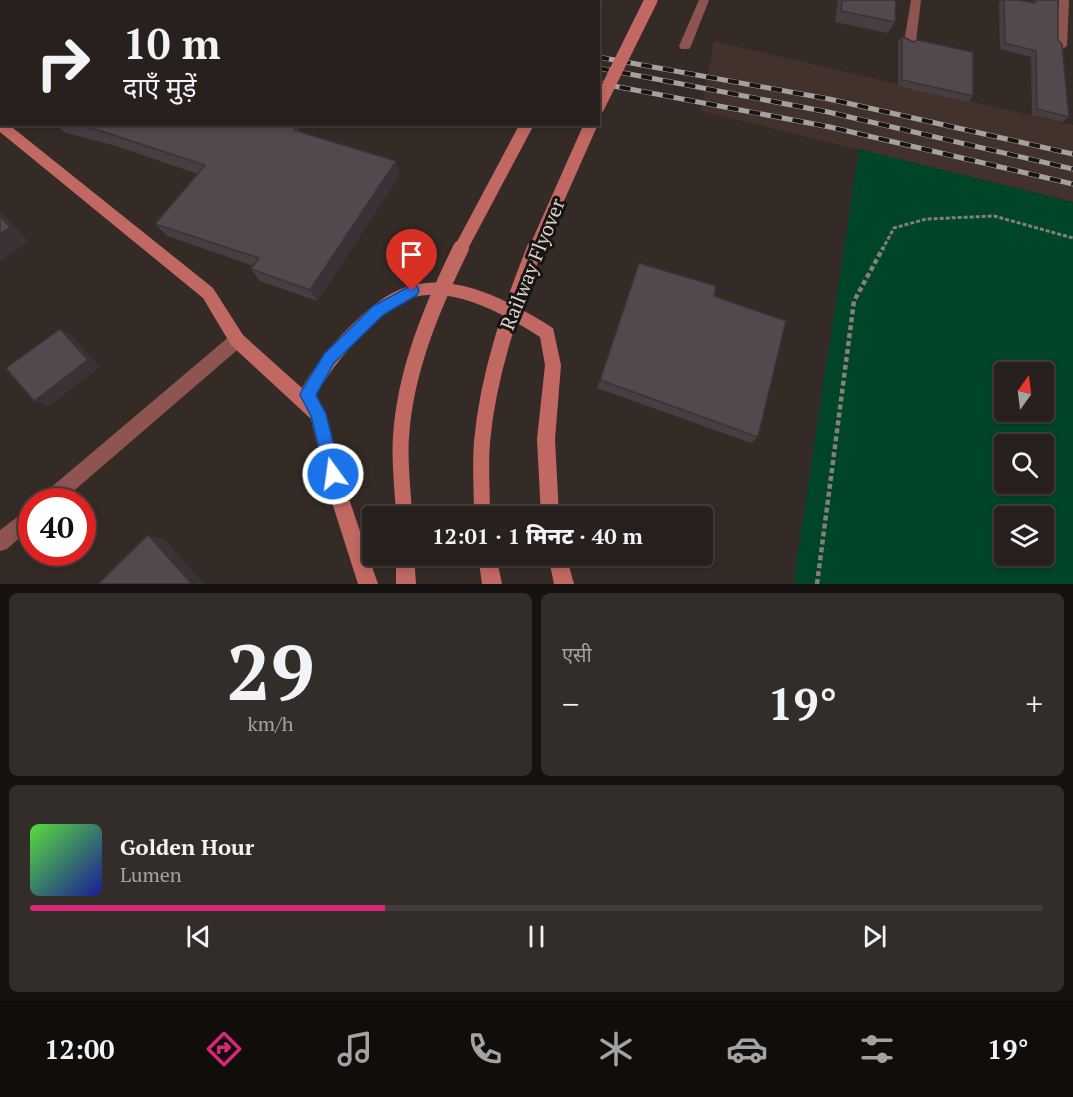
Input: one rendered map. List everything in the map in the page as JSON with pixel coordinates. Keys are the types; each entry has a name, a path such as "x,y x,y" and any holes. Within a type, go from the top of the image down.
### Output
{"street":[{"path":"600,103 651,0"},
{"path":"685,46 704,0"},
{"path":"910,42 916,0"},
{"path":"1061,46 1064,0"},
{"path":"1,126 208,293 237,340 318,414"},
{"path":"404,506 401,435 416,354 435,300 526,126"},
{"name":"Railway Flyover","path":"482,506 482,442 495,365 519,285 590,126"},
{"path":"368,584 338,493 318,414 307,395 329,358 378,311 412,291 465,292 508,308 546,333 552,365 546,439 549,506"},
{"path":"63,488 237,340"},
{"path":"0,542 18,527"},
{"path":"405,566 406,584"},
{"path":"489,566 492,584"},
{"path":"559,566 564,584"}],"path":[{"path":"817,584 854,301 894,228 926,219 994,216 1073,238"}],"shaded area":[{"path":"714,41 1073,125 1073,202 701,111"}],"green space":[{"path":"859,149 1073,202 1073,584 793,584"}],"building":[{"path":"842,0 896,0 895,22 841,11"},
{"path":"1004,0 1035,3 1035,0 1058,0 1058,40 1062,44 1069,117 1037,109 1036,51 1005,43"},
{"path":"902,36 913,42 918,40 973,52 973,96 902,80"},
{"path":"83,126 297,126 294,130 396,161 310,290 251,269 259,258 155,224 205,165"},
{"path":"0,217 10,227 0,234"},
{"path":"639,263 716,286 714,296 786,321 758,437 600,380"},
{"path":"60,329 88,360 34,401 6,368"},
{"path":"148,535 192,584 98,584"}],"railway":[{"path":"600,57 829,99 1073,154"},
{"path":"600,68 828,112 1073,169"},
{"path":"600,83 830,127 1073,184"}],"route":[{"path":"333,474 318,414 307,395 329,358 378,311 412,291"}]}
